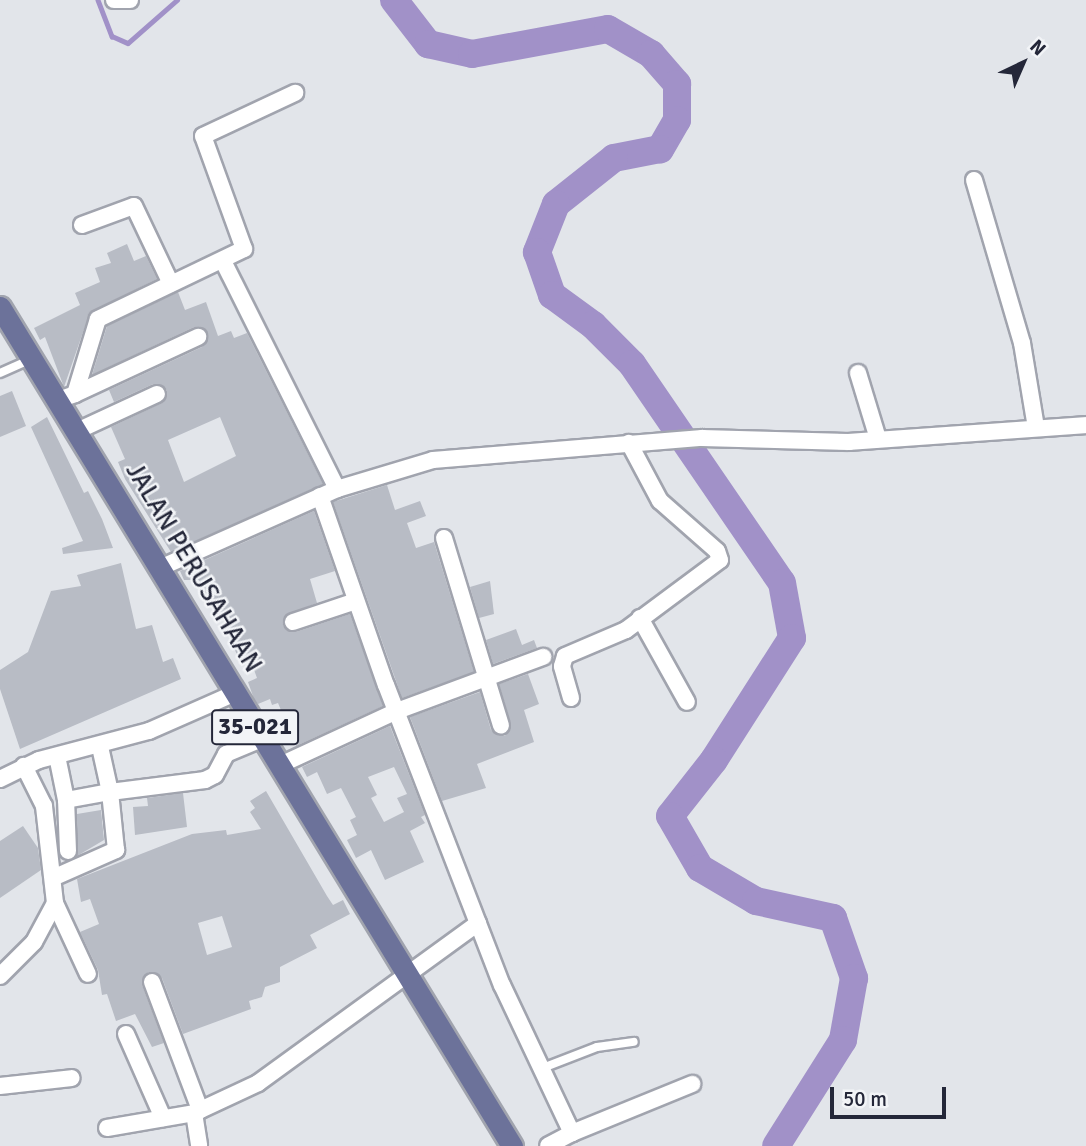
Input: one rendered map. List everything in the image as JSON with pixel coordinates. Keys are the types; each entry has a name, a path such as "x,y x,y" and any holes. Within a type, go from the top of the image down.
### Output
{"main road":[{"name":"JALAN PERUSAHAAN","path":"0,307 32,359 66,397 77,431 162,567 278,766 512,1146"}],"street":[{"path":"114,0 130,0"},
{"path":"66,397 96,321 223,261 244,248 203,136 295,93"},
{"path":"974,180 1022,343 1036,428"},
{"path":"82,225 128,205 137,208 171,284"},
{"path":"223,261 337,489"},
{"path":"66,397 198,337"},
{"path":"858,373 878,439"},
{"path":"77,431 157,394"},
{"path":"162,567 337,489 426,461 702,438 878,439 1086,425"},
{"path":"572,698 562,666 565,656 622,633 714,567 720,557 660,501 629,443"},
{"path":"320,496 356,601 478,923 539,1070 572,1133"},
{"path":"444,538 501,726"},
{"path":"293,622 356,601"},
{"path":"640,618 687,702"},
{"path":"278,766 397,711 543,657"},
{"path":"0,779 24,766 100,747 149,731 235,692"},
{"path":"66,800 205,780 215,775 226,754 262,739"},
{"path":"55,877 116,850 110,792 100,747"},
{"path":"57,756 66,800 68,851"},
{"path":"24,766 42,798 55,877 55,903 88,974"},
{"path":"0,976 34,942 55,903"},
{"path":"107,1128 197,1112 258,1083 406,972 478,923"},
{"path":"152,982 197,1112 199,1146"},
{"path":"126,1034 163,1118"},
{"path":"0,1086 72,1078"},
{"path":"548,1146 572,1133 692,1084"}],"lane":[{"path":"0,373 32,359"},
{"path":"539,1070 597,1047 634,1042"}],"building":[{"path":"127,244 134,261 146,256 157,279 90,312 64,387 45,337 40,340 34,328 80,305 75,293 100,282 95,268 111,263 107,253"},
{"path":"178,292 185,310 206,302 218,336 231,331 234,338 247,333 323,484 171,552 125,479 118,462 125,459 111,427 162,403 167,390 153,384 114,402 109,390 202,347 208,333 194,327 92,375 107,326","holes":["220,417 236,456 184,482 168,440"]},
{"path":"12,391 26,426 0,437 0,396"},
{"path":"47,417 84,493 88,491 113,548 63,554 62,548 83,541 31,427"},
{"path":"387,485 395,510 420,501 426,516 407,523 416,548 434,542 474,672 402,698 333,502"},
{"path":"314,511 335,571 310,579 317,603 286,615 283,626 296,632 350,614 383,706 296,746 278,703 272,705 270,699 258,704 254,699 248,682 257,678 249,656 239,660 215,600 209,603 199,580 184,580 180,571"},
{"path":"121,563 136,629 152,625 163,662 173,658 181,679 20,749 0,689 0,670 28,652 51,591 81,586 77,575"},
{"path":"490,581 494,614 479,618 470,587"},
{"path":"516,629 522,645 534,640 537,648 493,664 486,640"},
{"path":"528,674 539,704 524,710 534,742 477,764 486,788 442,801 410,717 480,692 491,730 505,736 511,724 499,684"},
{"path":"390,726 425,815 421,817 425,823 410,831 424,862 385,880 371,850 356,858 347,840 357,835 350,820 356,817 341,788 327,794 317,772 307,777 302,767","holes":["394,767 407,794 397,798 404,812 384,822 371,798 377,795 368,777"]},
{"path":"266,791 333,905 343,900 350,914 310,935 317,948 280,967 280,982 265,987 262,997 249,1001 251,1009 183,1034 162,978 148,972 142,985 164,1043 152,1047 135,1014 116,1021 107,994 102,995 98,970 80,932 99,924 90,899 81,902 77,879 192,834 226,830 227,835 261,829 250,812 255,808 250,801","holes":["222,916 232,947 207,955 198,923"]},
{"path":"183,793 187,827 135,835 133,807 148,806 147,798"},
{"path":"101,810 104,840 77,856 77,814"},
{"path":"23,826 38,848 41,870 0,898 0,841"}],"waterway":[{"path":"98,0 112,36 128,43 177,0"},
{"path":"394,0 428,44 472,54 608,29 651,54 677,84 677,120 660,149 614,158 556,204 537,252 552,295 593,325 632,364 782,583 792,638 714,760 670,816 700,868 756,901 833,918 854,978 843,1040 776,1146"}]}
